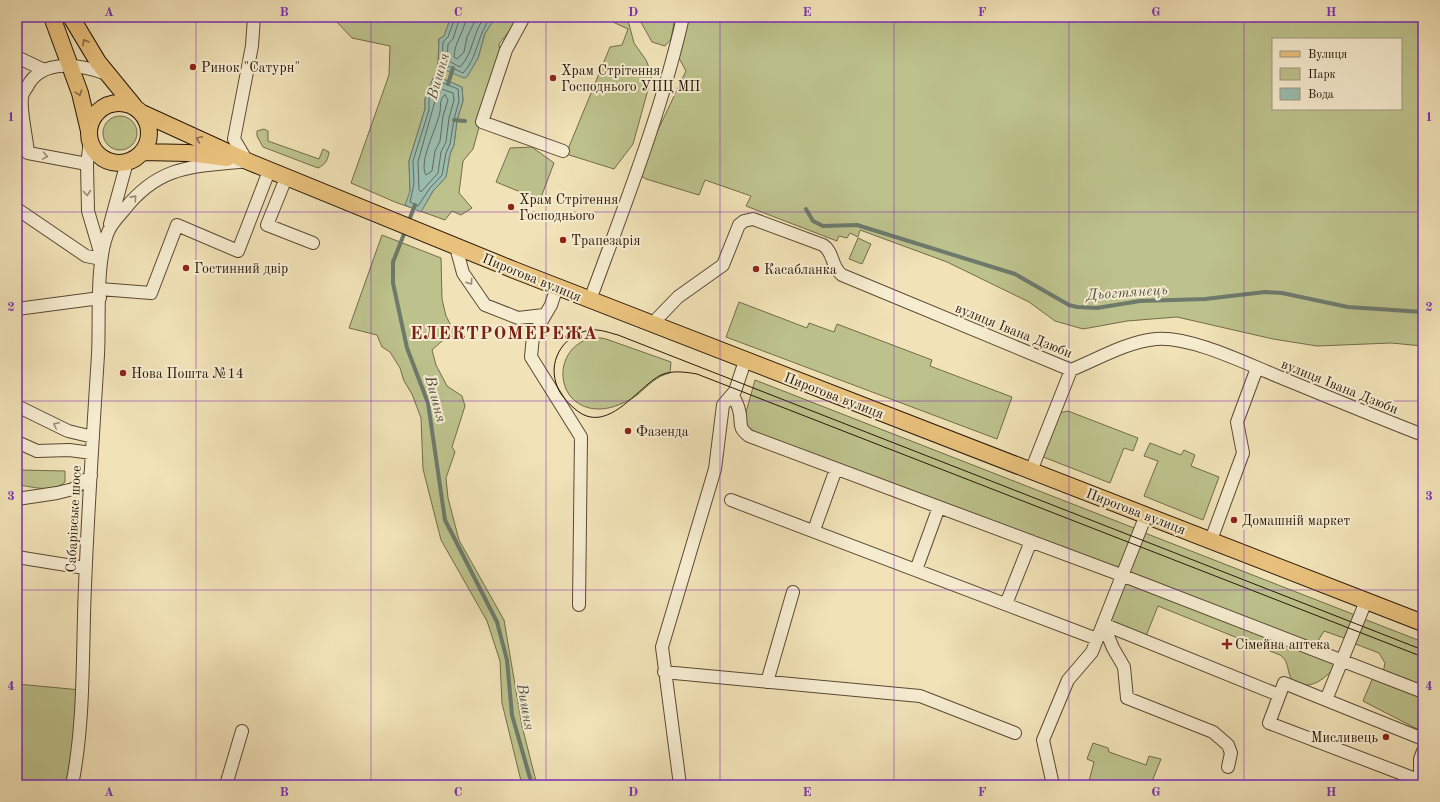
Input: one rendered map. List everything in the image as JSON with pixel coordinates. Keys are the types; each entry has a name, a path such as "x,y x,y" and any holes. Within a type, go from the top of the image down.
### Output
{"main road":[{"path":"52,17 86,115 90,137 95,151 104,159 115,163 126,162 142,152 148,143 150,133 148,122 138,110 119,103 104,107 96,113 91,122 90,137"},
{"name":"Пирогова вулиця","path":"72,17 88,47 107,74 138,110 269,171 388,220 745,361 1423,623"},
{"name":"Пирогова вулиця","path":"142,152 196,154 247,161"}],"street":[{"path":"109,229 138,193 159,177 187,168 247,161 234,139 252,46 254,17"},
{"path":"524,17 506,50 482,122 563,151"},
{"path":"590,300 627,201 674,54 682,17"},
{"path":"17,57 44,70"},
{"path":"28,153 22,97 30,80 44,70 69,65 107,74"},
{"path":"90,137 87,164 88,211 101,257"},
{"path":"17,146 28,153 87,164"},
{"path":"101,257 126,162"},
{"path":"17,309 100,293 151,293 177,226 238,251 269,171"},
{"path":"286,178 268,225 313,243"},
{"path":"17,209 86,256 101,257"},
{"name":"вулиця Івана Дзюби","path":"652,324 678,296 723,265 739,225 744,221 753,219 823,245 830,252 836,269 842,275 1071,370 1128,346 1157,339 1176,340 1203,348 1257,368 1423,435"},
{"path":"451,245 463,273 485,305 518,318 544,315"},
{"name":"Сабарівське шосе","path":"76,784 76,756 81,690 101,257"},
{"path":"557,287 551,305 533,336 531,357 581,437 579,605"},
{"path":"680,785 664,672 662,647 715,469 723,405 733,395 745,361"},
{"path":"1210,540 1242,453 1237,422 1257,368"},
{"path":"1031,471 1071,370"},
{"path":"733,395 740,411 740,423 742,430 749,436 1121,575 1423,692"},
{"path":"17,406 68,431 93,437"},
{"path":"17,442 37,451 69,450 92,453"},
{"path":"814,530 836,469"},
{"path":"17,499 68,490 91,476"},
{"path":"731,500 814,530 1097,639"},
{"path":"916,570 939,507"},
{"path":"1053,785 1043,740 1068,680 1089,657 1146,515"},
{"path":"1006,604 1031,541"},
{"path":"17,557 86,568"},
{"path":"768,682 793,592"},
{"path":"1326,700 1366,601"},
{"path":"1103,624 1280,695"},
{"path":"1103,624 1112,648 1124,667 1127,698 1217,734 1228,745 1231,753 1228,767"},
{"path":"664,672 920,696 1015,733"},
{"path":"1423,739 1284,683 1269,723 1420,783 1420,759 1423,751"},
{"path":"226,785 242,731"}],"green space":[{"path":"328,17 451,17 444,36 439,39 438,66 467,76 478,58 485,33 496,17 516,17 515,24 499,44 500,52 473,149 463,161 459,193 472,208 461,215 452,211 445,220 395,202 351,183 389,75 390,46 352,38 334,19","holes":["436,76 462,87 463,101 457,120 454,145 450,154 446,177 433,191 421,211 410,191 409,161 425,109 425,99"]},
{"path":"602,17 625,17 629,24 634,43 646,60 652,75 633,144 614,169 566,154 610,47 622,45 628,29"},
{"path":"638,17 675,17 671,39 665,46 652,42"},
{"path":"689,17 1423,17 1423,346 1391,343 1317,346 1273,339 1177,317 1127,321 1083,329 1055,321 1029,302 947,262 860,230 858,237 850,233 847,238 839,236 837,241 746,206 751,196 705,180 699,195 646,179 641,176 647,153 686,71 679,58"},
{"path":"123,116 130,118 135,123 137,133 135,143 130,148 117,150 110,148 105,143 103,130 105,123 110,118"},
{"path":"264,129 268,131 268,141 319,159 323,149 329,152 327,160 318,168 263,147 257,136 257,131"},
{"path":"532,147 554,163 540,200 496,182 510,148"},
{"path":"382,235 441,258 442,299 446,316 456,335 442,341 432,350 436,365 447,386 462,396 465,406 452,447 455,452 446,478 448,498 459,540 504,620 522,726 537,785 522,785 502,703 500,661 487,621 441,540 423,469 421,418 412,394 404,381 400,368 390,352 382,347 377,335 349,328"},
{"path":"858,238 871,244 862,264 849,259"},
{"path":"739,302 807,328 809,323 834,332 837,324 932,360 930,366 1012,397 997,439 726,337"},
{"path":"595,337 606,339 671,362 670,373 656,379 633,398 619,405 600,409 585,407 573,399 566,389 563,377 564,364 570,352 580,343"},
{"path":"755,380 1134,528 1122,573 1145,533 1355,615 1344,638 1324,631 1315,646 1342,660 1318,682 1306,685 1298,684 1290,676 1286,662 1280,655 1158,606 1144,641 1103,624 1121,575 749,436 743,423"},
{"path":"1068,411 1138,438 1133,451 1124,448 1110,483 1038,455 1054,414"},
{"path":"1150,443 1181,455 1184,450 1195,455 1191,466 1219,477 1203,520 1144,496 1158,461 1144,456"},
{"path":"17,469 65,471 65,482 49,488 19,485 17,484"},
{"path":"1364,619 1423,642 1423,691 1383,673 1385,663 1379,653 1353,643"},
{"path":"1374,675 1423,695 1423,732 1363,701"},
{"path":"17,684 81,690 72,785 17,785"},
{"path":"1093,743 1108,748 1109,752 1146,765 1149,756 1161,759 1151,784 1088,785 1094,762 1087,759"}],"water":[{"path":"451,17 496,17 485,33 478,58 467,77 464,78 438,67 439,39 444,36"},
{"path":"436,76 462,87 463,101 457,120 454,145 450,154 446,177 433,191 421,212 405,205 410,191 409,161 425,109 425,99 433,78"}],"waterway":[{"name":"Вишня","path":"448,84 453,68"},
{"path":"454,120 465,121"},
{"name":"Вишня","path":"408,223 415,205"},
{"name":"Дьогтянець","path":"806,209 813,221 823,226 857,225 1015,274 1069,305 1077,307 1097,308 1140,301 1205,299 1265,292 1282,293 1348,307 1423,312"},
{"name":"Вишня","path":"406,229 393,262 393,283 407,348 428,403 445,520 497,622 507,660 512,715 532,785"}],"tram line":[{"path":"1423,650 618,335 598,330 582,332 567,341 557,356 554,374 559,391 575,409 587,416 599,417 610,414 621,407 652,381 665,373 683,372 697,374 1423,657"}],"place":[{"name":"Ринок \"Сатурн\"","path":"193,67"},
{"name":"Храм Стрітення Господнього УПЦ МП","path":"553,78"},
{"name":"Храм Стрітення Господнього","path":"511,207"},
{"name":"Трапезарія","path":"563,240"},
{"name":"Гостинний двір","path":"186,268"},
{"name":"Касабланка","path":"756,269"},
{"name":"Нова Пошта №14","path":"123,373"},
{"name":"Фазенда","path":"628,431"},
{"name":"Домашній маркет","path":"1234,520"},
{"name":"Сімейна аптека","path":"1227,644"},
{"name":"Мисливець","path":"1386,737"}],"district":[{"name":"ЕЛЕКТРОМЕРЕЖА","path":"504,333"}]}
